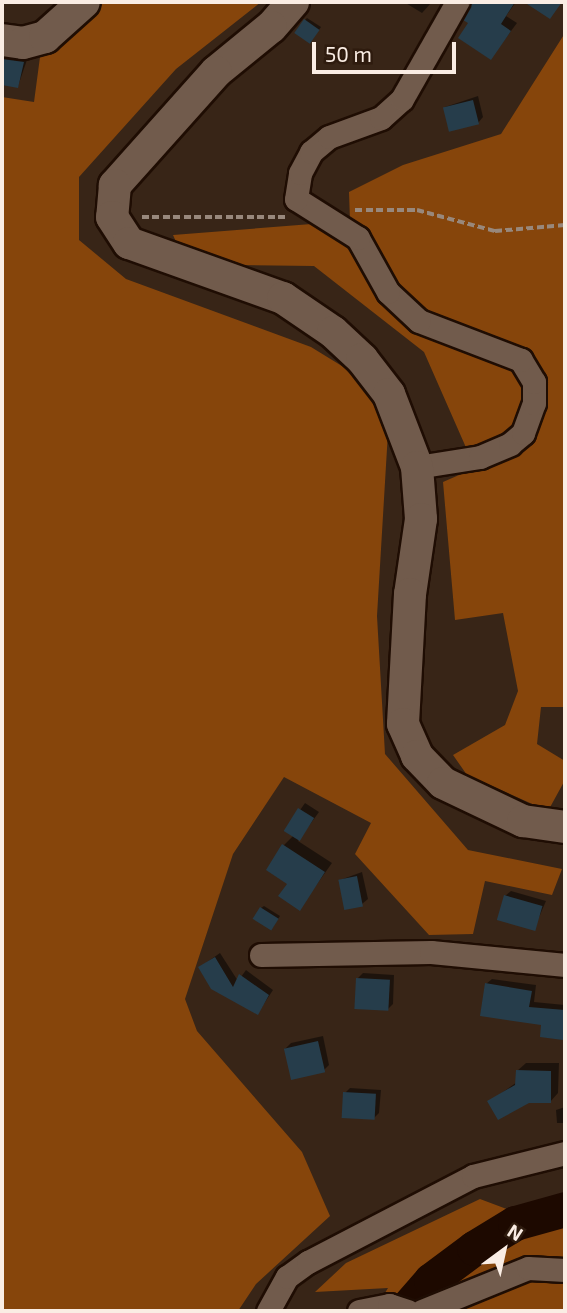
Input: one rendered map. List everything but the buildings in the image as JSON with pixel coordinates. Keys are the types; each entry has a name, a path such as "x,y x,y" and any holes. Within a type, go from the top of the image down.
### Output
{"street":[{"path":"2,40 23,43 45,37 84,2"},
{"path":"293,2 271,27 216,72 115,185 112,217 129,243 283,298 333,332 362,359 389,394 417,467 421,519 410,594 403,724 417,756 443,783 523,821 565,827"},
{"path":"417,467 480,457 510,444 523,433 534,403 534,382 521,360 419,321 388,292 358,238 296,199 300,173 311,152 329,137 381,118 402,99 457,2"},
{"path":"261,955 430,952 565,965"},
{"path":"268,1311 287,1277 308,1262 473,1176 565,1153"},
{"path":"422,1311 528,1268 565,1270"},
{"path":"359,1311 399,1308"}],"path":[{"path":"112,217 324,217 343,210 416,210 495,231 565,225"}],"shaded area":[{"path":"101,2 261,2 176,69 79,177 79,240 126,279 311,347 363,379 388,432 377,616 385,754 468,850 562,869 552,895 485,881 473,934 429,935 355,854 371,823 284,777 233,854 185,999 197,1031 302,1152 330,1216 256,1284 238,1311 2,1311 2,97 34,102 40,57"},
{"path":"565,33 565,707 541,707 537,744 565,761 565,780 548,811 467,775 453,755 505,725 518,691 503,613 455,620 443,482 475,468 424,352 314,266 236,265 177,244 173,235 350,221 349,192 403,165 501,134"},
{"path":"480,1199 541,1222 565,1219 565,1311 374,1311 388,1288 315,1292 346,1263"}],"waterway":[{"path":"404,1311 431,1280 474,1248 515,1223 565,1209"}]}
